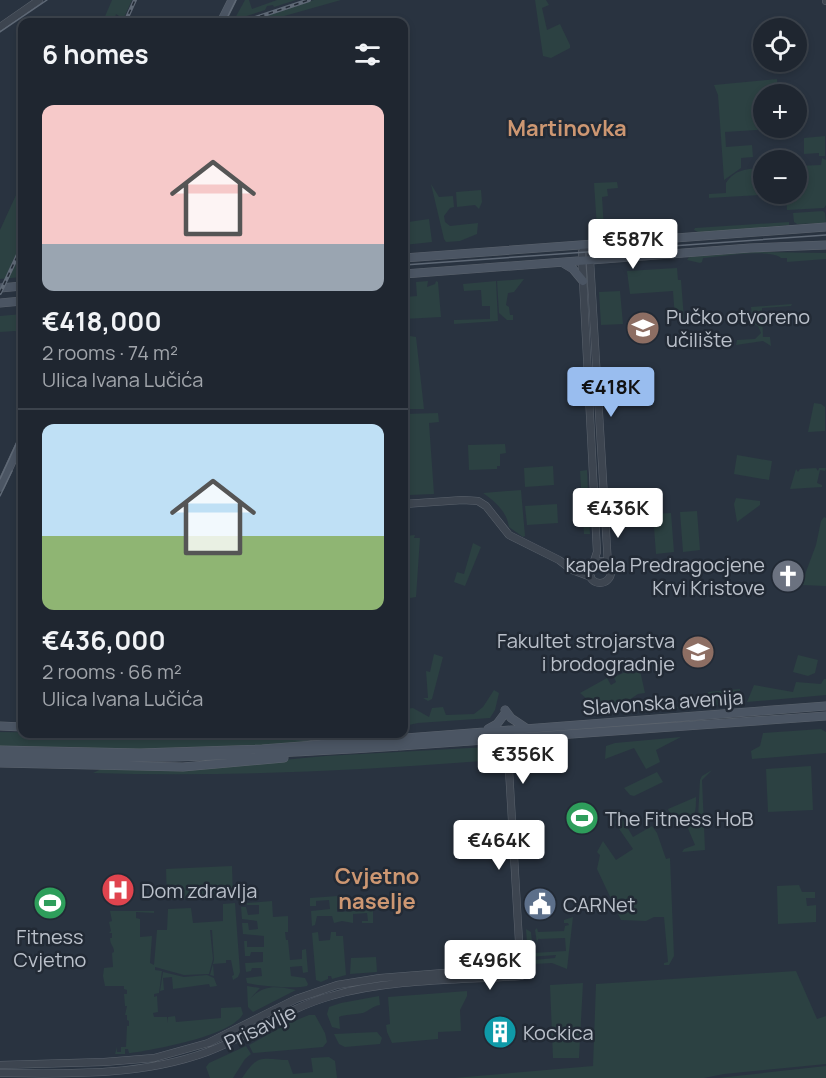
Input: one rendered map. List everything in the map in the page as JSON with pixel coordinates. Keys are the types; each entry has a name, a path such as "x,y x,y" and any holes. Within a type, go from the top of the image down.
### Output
{"main road":[{"path":"223,18 232,0"},
{"path":"408,258 826,227"},
{"path":"408,274 826,245"},
{"path":"562,262 573,269 583,281"},
{"path":"0,288 18,286"},
{"path":"0,303 18,302"},
{"path":"0,487 18,449"},
{"name":"Slavonska avenija","path":"408,737 826,706"},
{"path":"481,732 497,724 505,711 513,720 528,728"},
{"name":"Slavonska avenija","path":"0,756 156,758 347,749 826,716"},
{"path":"0,726 18,727"},
{"name":"Slavonska avenija","path":"0,750 194,752 306,746 386,738"},
{"path":"0,763 183,767 312,755 347,749"}],"street":[{"path":"0,27 39,0"},
{"path":"408,504 466,500 481,502 509,535 598,582 607,580 611,572 608,564 586,261 582,252 586,244"},
{"path":"586,261 583,281 597,552 590,571 591,577"},
{"path":"575,571 583,571 602,561 608,564"},
{"path":"507,730 513,858 511,864 520,968"},
{"name":"Prisavlje","path":"0,1065 154,1058 208,1043 302,996 337,985 388,977 520,968 521,976 381,986 332,995 291,1010 212,1050 185,1060 124,1070 0,1073"}],"green space":[{"path":"112,0 132,0 124,18 118,18 116,14 115,18 104,18"},
{"path":"245,0 249,0 252,9 277,0 296,0 274,7 273,5 267,6 265,10 235,18"},
{"path":"314,0 341,0 277,18 259,18"},
{"path":"535,0 546,0 549,5 542,8 547,30 560,24 570,45 570,48 551,58 543,56"},
{"path":"777,79 777,84 753,84 753,130 725,132 726,147 752,145 753,157 741,158 741,168 724,180 718,95 714,85"},
{"path":"825,136 825,156 819,156 819,153 807,154 807,150 804,150 804,138"},
{"path":"822,158 826,160 826,205 824,208 787,210 787,204 807,204 807,166 821,165"},
{"path":"753,169 753,195 709,198 709,194 726,193 726,183 730,178 737,172"},
{"path":"617,182 618,188 607,189 608,196 602,197 604,228 597,228 594,183"},
{"path":"431,184 439,197 453,196 454,207 450,208 444,216 445,222 450,226 478,223 477,234 460,241 446,242"},
{"path":"481,190 482,202 479,209 475,205 457,207 456,192"},
{"path":"18,191 18,277 0,279 0,230"},
{"path":"823,211 826,222 797,224 794,222 793,213"},
{"path":"429,219 432,242 408,245 408,222"},
{"path":"789,222 789,225 700,233 694,230 695,228"},
{"path":"757,252 826,253 826,259 787,262 787,258 756,253 703,258 700,263 687,260 689,257"},
{"path":"677,268 678,280 681,280 684,319 675,319 673,291 630,294 627,271"},
{"path":"524,279 514,292 508,293 506,305 509,307 510,315 513,315 513,320 507,320 499,313 497,281"},
{"path":"428,281 427,287 438,282 441,317 408,319 408,297 417,296 416,282"},
{"path":"496,281 498,321 454,324 454,320 490,319 490,306 482,306 481,290 464,291 463,284"},
{"path":"620,291 623,324 601,325 599,292"},
{"path":"792,304 791,306 762,308 763,337 770,337 771,346 763,341 736,345 737,340 755,339 761,333 758,326 753,324 751,307"},
{"path":"18,314 18,332 0,332 0,316"},
{"path":"408,336 416,337 424,409 408,409"},
{"path":"814,403 825,407 825,431 808,432"},
{"path":"438,413 439,422 429,423 434,494 409,495 408,414"},
{"path":"505,444 506,453 500,454 500,466 497,466 497,469 469,470 468,445"},
{"path":"737,455 772,461 769,480 734,474"},
{"path":"553,466 554,485 525,487 524,468"},
{"path":"816,468 818,471 819,468 826,468 825,471 820,470 817,483 822,487 790,489 796,469 798,472 800,469"},
{"path":"587,470 590,534 584,534 580,471"},
{"path":"521,490 525,536 523,537 509,527 500,507 483,493"},
{"path":"736,498 760,501 760,505 737,522 734,504"},
{"path":"557,504 558,523 527,525 525,506"},
{"path":"697,511 700,550 683,552 680,512"},
{"path":"671,513 674,552 656,554 653,514"},
{"path":"824,517 826,518 826,586 801,585 816,545 821,521"},
{"path":"415,535 414,538 420,538 416,597 408,598 408,536"},
{"path":"473,543 481,547 465,586 454,582 457,572 464,574"},
{"path":"434,654 443,657 432,699 428,701 423,698 428,698 426,671 430,672"},
{"path":"798,655 818,660 815,673 808,676 793,672"},
{"path":"639,666 645,693 638,694 623,704 595,706 580,693 607,678 611,685 616,682 614,677"},
{"path":"826,679 826,695 747,702 754,685 793,692 796,682 821,684"},
{"path":"740,689 736,704 666,709 706,704 708,692"},
{"path":"494,690 499,693 495,710 490,718 408,725 408,709 413,708 429,717 432,708 443,707 446,715 474,714 483,707"},
{"path":"821,729 826,732 826,753 752,759 751,751 760,746 763,733"},
{"path":"0,732 18,732 18,738 261,738 316,741 158,750 0,746"},
{"path":"681,737 656,750 660,762 646,769 634,748 605,759 606,746 615,743"},
{"path":"488,747 488,756 482,761 434,765 239,774 93,773 101,769 177,770 325,756"},
{"path":"811,766 813,810 768,812 766,769"},
{"path":"712,770 702,780 705,850 682,852 695,845 687,826 698,818 700,780"},
{"path":"657,772 663,782 634,796 624,788"},
{"path":"696,797 696,809 693,816 688,822 677,827 668,809"},
{"path":"618,812 633,837 652,826 657,833 666,859 670,858 674,956 669,965 664,965 668,962 664,917 654,917 646,921 621,920 597,869 600,855 597,852 603,841 616,860 633,849 615,823"},
{"path":"232,866 233,897 167,900 166,869"},
{"path":"799,885 802,892 815,892 815,898 806,898 807,906 816,905 816,922 778,924 777,886"},
{"path":"338,896 337,912 373,910 373,923 362,923 362,921 368,921 367,913 353,914 353,923 342,921 334,923 332,916 317,916 315,925 312,926 311,911 330,909 329,900 316,901 316,906 310,906 310,898"},
{"path":"272,901 273,917 288,916 288,932 285,932 290,960 302,959 302,950 306,949 308,972 303,973 302,966 290,967 291,976 305,978 307,986 277,987 247,983 246,978 262,976 261,968 252,968 251,971 246,972 245,963 263,962 263,952 251,952 250,956 245,956 244,941 247,941 247,947 264,947 264,936 243,934 242,923 248,923 249,930 258,929 257,921 242,919 241,907 246,907 248,915 259,914 259,905 247,905 247,903"},
{"path":"235,903 240,972 238,977 233,980 231,960 226,960 226,963 213,964 214,976 210,975 214,960 212,930 210,930 213,959 209,974 184,975 155,967 155,970 162,971 159,993 154,994 154,997 157,996 158,1012 153,1013 154,1017 167,1017 167,1023 168,1017 175,1016 176,1022 221,1018 221,1008 241,1007 243,1014 236,1022 209,1035 131,1053 125,1049 125,1054 115,1054 117,1047 117,1052 121,1052 121,1047 126,1047 129,1021 125,1015 127,1006 125,1006 124,994 127,994 127,990 124,986 105,986 103,976 104,968 113,967 112,953 114,950 110,938 112,938 112,933 109,933 111,931 109,922 112,921 110,911 154,911 154,913 136,912 136,918 140,919 140,937 152,936 150,963 154,965 157,930 167,930 168,909 191,908 193,923 223,921 223,904"},
{"path":"573,917 567,969 552,963 534,964 534,960 555,958 556,955 528,957 526,929 531,932 533,953 566,951 565,938 538,939 537,943 535,930 537,928 538,932 564,931 565,926 569,925 564,923 564,920"},
{"path":"318,932 319,941 330,940 331,932 336,932 336,936 343,936 346,975 332,979 328,976 328,979 321,982 316,980 312,933"},
{"path":"376,957 377,972 350,974 351,958"},
{"path":"796,971 817,1019 826,1016 826,1064 704,1078 454,1078 593,1066 596,984"},
{"path":"163,972 184,977 207,975 214,978 217,986 210,987 209,984 173,989 172,977 163,978 164,990 160,991"},
{"path":"583,983 579,1058 553,1058 550,985"},
{"path":"247,986 260,988 249,1000 259,991 270,987 296,990 253,1012 248,1007"},
{"path":"467,991 460,1010 461,1031 438,1032 438,1039 392,1043 386,1025 390,1024 388,997"},
{"path":"379,996 380,1005 363,1013 339,1017 340,1029 332,1027 327,1014 329,1007"},
{"path":"309,1015 315,1015 325,1033 327,1042 323,1047 253,1053 249,1045"},
{"path":"377,1032 382,1038 380,1044 345,1047 339,1044 334,1034"},
{"path":"246,1046 251,1054 233,1078 210,1078 206,1067 209,1063"},
{"path":"329,1057 335,1061 337,1078 242,1078 252,1064 261,1059 288,1060 293,1074 313,1072 311,1058"},
{"path":"826,1066 826,1078 718,1078"}],"tram line":[{"path":"21,18 47,0"},
{"path":"227,18 236,0"},
{"path":"0,32 18,20"},
{"path":"408,265 826,235"},
{"path":"0,479 18,440"},
{"path":"0,496 12,471"}],"railway":[{"path":"127,18 135,0"},
{"path":"255,18 309,0"},
{"path":"0,293 18,255"}],"place":[{"name":"Pučko otvoreno učilište","path":"643,328"},
{"name":"kapela Predragocjene Krvi Kristove","path":"788,576"},
{"name":"Fakultet strojarstva i brodogradnje","path":"698,652"},
{"name":"The Fitness HoB","path":"582,818"},
{"name":"Dom zdravlja","path":"118,890"},
{"name":"Fitness Cvjetno","path":"50,903"},
{"name":"CARNet","path":"540,904"},
{"name":"Kockica","path":"500,1032"}],"district":[{"name":"Martinovka","path":"567,128"},
{"name":"Cvjetno naselje","path":"377,888"}]}
